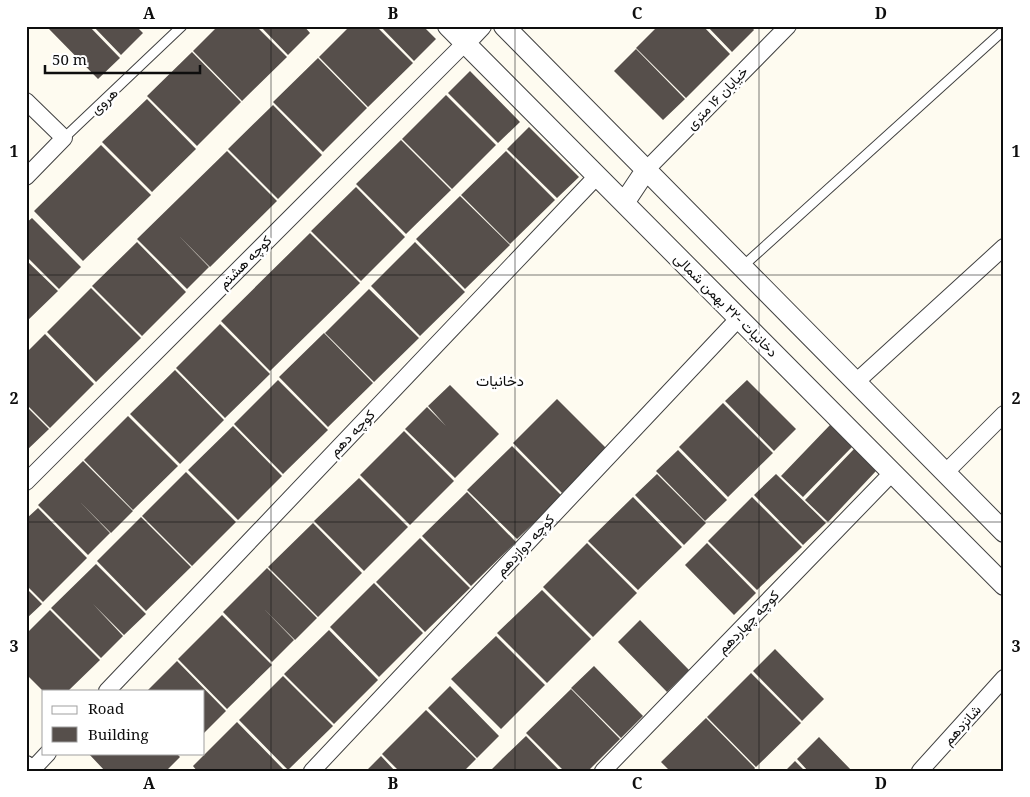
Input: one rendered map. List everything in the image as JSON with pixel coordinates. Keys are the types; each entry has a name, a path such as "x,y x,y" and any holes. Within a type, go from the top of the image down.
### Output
{"street":[{"name":"دخانیات -۲۲ بهمن شمالی","path":"448,26 1004,585"},
{"path":"464,43 481,26"},
{"path":"504,26 1004,532"},
{"name":"خیابان ۱۶ متری","path":"646,170 788,26"},
{"name":"کوچه هشتم","path":"26,482 464,43"},
{"path":"26,101 64,138"},
{"name":"هروی","path":"26,177 64,138"},
{"path":"624,203 646,170"},
{"name":"کوچه دهم","path":"108,690 597,176"},
{"path":"856,382 1004,247"},
{"name":"کوچه دوازدهم","path":"312,771 738,318"},
{"path":"945,473 1004,414"},
{"name":"کوچه چهاردهم","path":"604,771 892,472"},
{"name":"شانزدهم","path":"920,771 1004,678"},
{"path":"26,766 31,771 47,754"}],"lane":[{"name":"هروی","path":"64,138 182,26"},
{"path":"742,267 1004,30"}],"building":[{"path":"52,26 89,26 120,58 98,79 49,29"},
{"path":"93,26 136,26 143,33 121,55"},
{"path":"218,26 256,26 287,57 242,101 193,51"},
{"path":"260,26 304,26 310,33 288,55"},
{"path":"350,26 376,26 413,63 368,107 319,57"},
{"path":"380,26 423,26 436,39 414,61"},
{"path":"658,26 703,26 730,54 686,98 636,48"},
{"path":"707,26 751,26 754,30 732,52"},
{"path":"636,49 685,99 663,120 614,71"},
{"path":"192,52 241,102 197,146 147,96"},
{"path":"318,58 367,108 323,152 273,102"},
{"path":"470,71 520,122 498,143 448,93"},
{"path":"446,95 496,145 452,189 402,139"},
{"path":"147,99 196,149 152,192 102,142"},
{"path":"273,105 322,155 278,199 228,149"},
{"path":"529,127 579,177 557,198 507,149"},
{"path":"401,140 451,190 406,234 356,184"},
{"path":"101,145 151,195 83,261 34,211"},
{"path":"227,151 277,201 210,267 179,236 209,267 187,289 137,239"},
{"path":"506,151 555,200 510,244 461,195"},
{"path":"356,187 405,237 361,281 311,231"},
{"path":"460,196 510,245 465,289 416,239"},
{"path":"32,218 81,267 59,289 26,256 26,223"},
{"path":"310,233 360,283 270,371 221,321"},
{"path":"137,242 186,292 142,336 92,286"},
{"path":"415,242 465,292 420,336 371,286"},
{"path":"26,260 58,291 26,322"},
{"path":"91,288 141,338 96,382 47,332"},
{"path":"369,289 419,338 374,382 325,333"},
{"path":"220,324 270,374 225,418 176,368"},
{"path":"324,333 373,383 328,427 279,377"},
{"path":"45,334 94,384 50,428 26,404 26,353"},
{"path":"175,370 224,420 180,464 130,414"},
{"path":"278,380 328,430 283,474 234,424"},
{"path":"747,380 796,429 774,451 725,401"},
{"path":"450,385 499,434 455,478 405,429 427,407 446,426 428,406"},
{"path":"557,399 607,449 562,493 513,443"},
{"path":"723,403 773,453 728,497 679,447"},
{"path":"26,406 49,429 26,451"},
{"path":"128,416 178,466 133,510 84,460"},
{"path":"830,425 852,447 803,497 781,476"},
{"path":"233,426 282,476 238,520 188,470"},
{"path":"404,431 454,481 410,525 360,475"},
{"path":"512,446 562,496 517,539 467,490"},
{"path":"854,449 876,471 828,522 805,500"},
{"path":"678,450 727,500 705,521 656,471"},
{"path":"83,461 133,511 111,533 80,502 110,533 88,555 38,505"},
{"path":"186,472 236,522 192,566 142,516"},
{"path":"657,474 706,523 684,545 635,495"},
{"path":"776,474 826,523 803,545 754,495"},
{"path":"359,478 408,527 364,571 314,521"},
{"path":"467,492 516,542 471,586 422,536"},
{"path":"633,497 682,547 638,590 588,541"},
{"path":"752,497 802,547 757,590 708,541"},
{"path":"38,508 87,558 43,602 26,585 26,519"},
{"path":"141,517 191,567 146,611 97,561"},
{"path":"313,523 362,573 318,617 268,567"},
{"path":"420,538 470,588 425,632 376,582"},
{"path":"587,543 637,593 593,637 543,587"},
{"path":"707,543 756,593 734,615 685,565"},
{"path":"96,564 146,614 124,635 93,604 123,636 101,658 51,608"},
{"path":"267,568 317,618 295,640 264,609 294,640 272,662 223,612"},
{"path":"374,583 423,633 379,677 330,627"},
{"path":"26,588 42,604 26,619"},
{"path":"542,590 591,639 547,683 497,633"},
{"path":"50,610 100,660 69,690 42,690 26,674 26,634"},
{"path":"222,615 272,665 227,709 178,659"},
{"path":"640,620 689,670 667,692 618,642"},
{"path":"329,630 378,680 334,724 284,674"},
{"path":"496,636 545,685 501,729 451,679"},
{"path":"775,649 824,699 802,721 753,671"},
{"path":"177,661 226,711 205,732 205,690 148,690"},
{"path":"594,666 643,716 621,738 571,688"},
{"path":"751,673 801,723 756,767 707,717"},
{"path":"283,676 333,726 288,770 239,720"},
{"path":"450,686 499,736 477,758 428,708"},
{"path":"571,689 620,739 588,771 564,771 526,733"},
{"path":"426,710 476,759 464,771 399,771 382,754"},
{"path":"706,718 755,768 753,771 670,771 661,762"},
{"path":"237,722 285,771 197,771 193,766"},
{"path":"526,736 560,771 490,771 503,758"},
{"path":"819,737 852,771 808,771 797,759"},
{"path":"89,754 177,754 180,757 166,771 105,771"},
{"path":"381,756 395,771 366,771"},
{"path":"795,761 805,771 785,771"}],"district":[{"name":"دخانیات","path":"500,381"}]}
